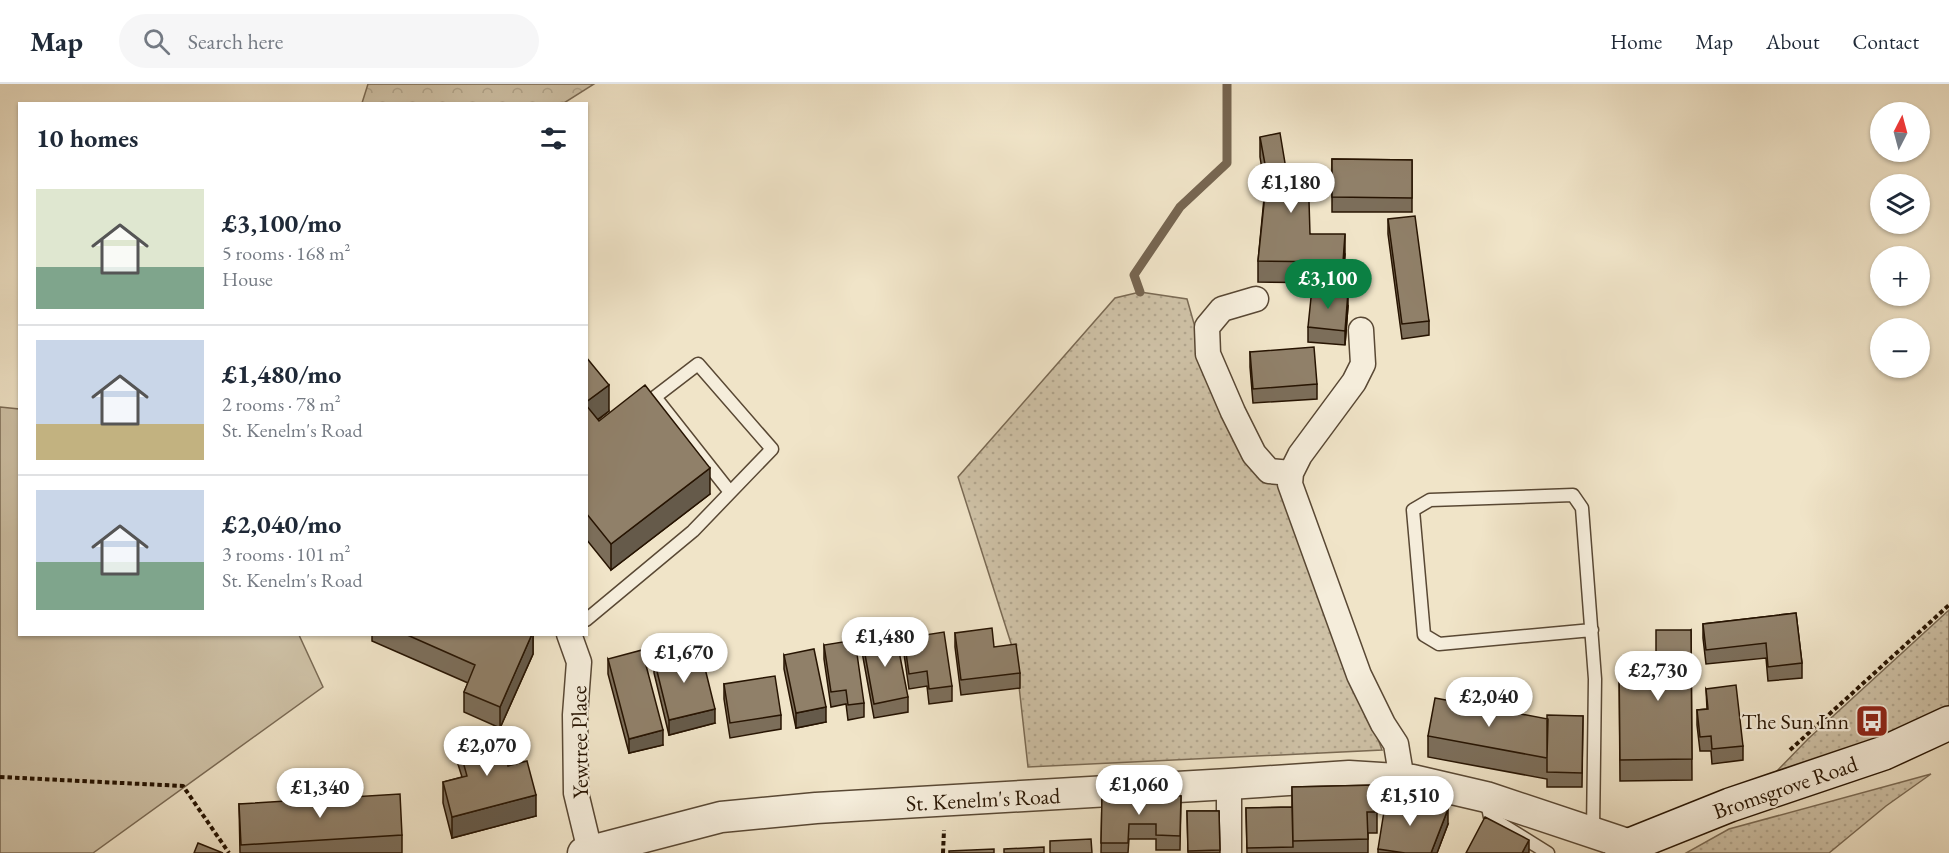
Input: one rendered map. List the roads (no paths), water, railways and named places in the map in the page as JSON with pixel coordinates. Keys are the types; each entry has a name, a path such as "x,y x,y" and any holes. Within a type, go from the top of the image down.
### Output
{"main road":[{"name":"Bromsgrove Road","path":"1626,849 1730,805 1884,753 1949,723"}],"street":[{"path":"1256,299 1222,309 1207,327 1208,354 1254,454 1269,471 1291,473"},
{"path":"1361,330 1363,364 1359,373 1300,455 1291,473 1290,484 1359,675 1383,724 1396,744 1402,780"},
{"name":"Yewtree Place","path":"570,636 579,662 575,715 576,794 587,852"},
{"name":"St. Kenelm's Road","path":"587,852 721,817 816,808 1348,776 1413,780 1486,797 1593,833 1626,849"},
{"path":"1229,784 1229,853"}],"lane":[{"path":"588,618 693,531 772,449 698,364 655,397 730,492"},
{"path":"1592,630 1439,644 1424,635 1413,510 1430,500 1573,495 1582,508 1592,630 1595,679 1593,833"},
{"path":"1486,797 1490,817 1548,853"}],"waterway":[{"path":"1140,292 1134,275 1180,207 1227,163 1227,84"}],"place":[{"name":"The Sun Inn","path":"1872,721"}]}
